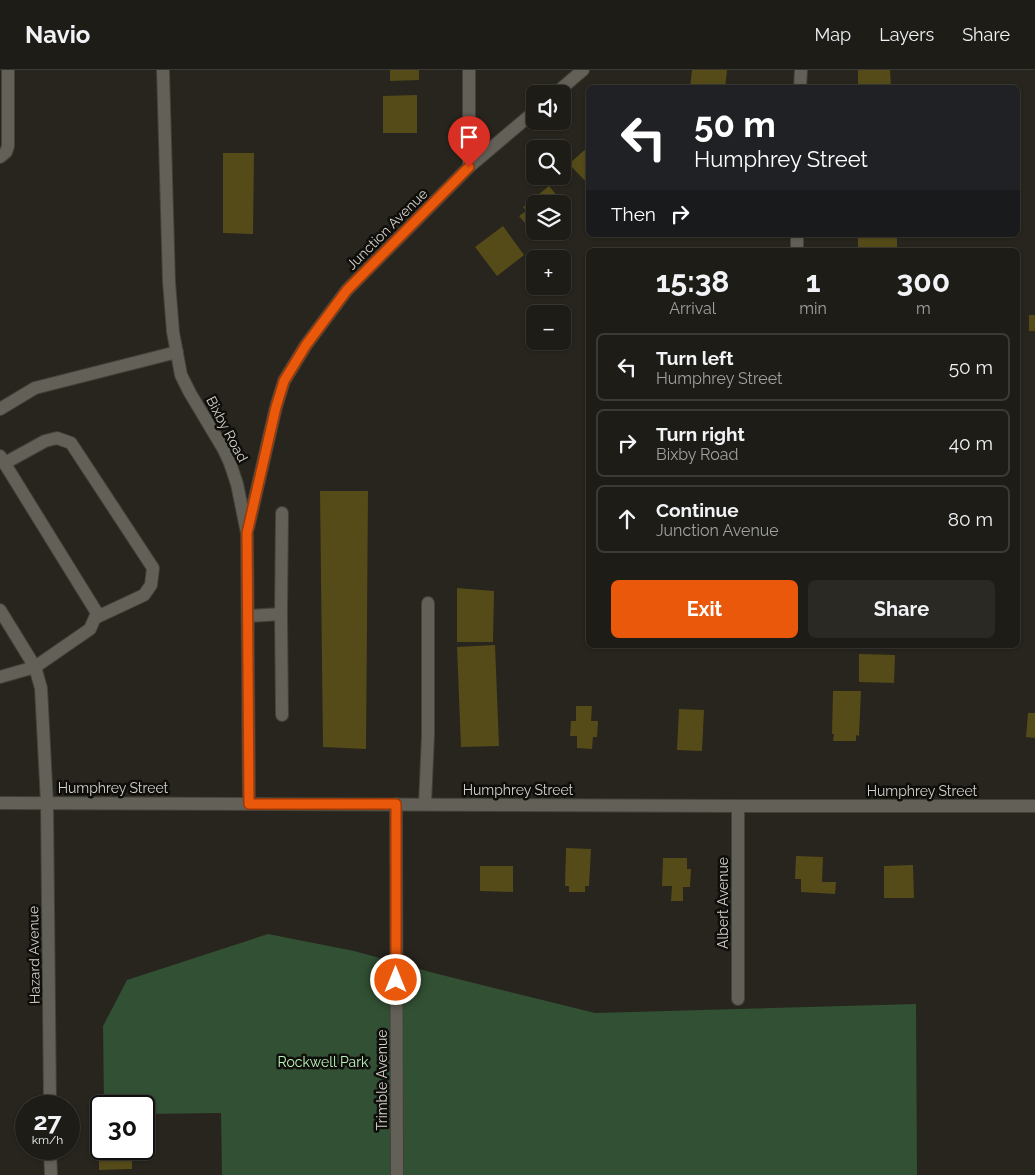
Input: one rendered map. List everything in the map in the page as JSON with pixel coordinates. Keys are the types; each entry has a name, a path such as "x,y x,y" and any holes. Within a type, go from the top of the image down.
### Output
{"street":[{"path":"0,157 6,152 8,146 8,70"},
{"name":"Bixby Road","path":"163,70 169,282 173,332 181,375 224,450 238,484 247,533 249,804"},
{"path":"469,70 469,167"},
{"path":"566,85 583,70"},
{"path":"800,85 801,70"},
{"name":"Junction Avenue","path":"247,533 276,407 284,381 306,345 347,290 469,167 526,119"},
{"path":"0,409 35,388 177,352"},
{"path":"0,677 35,667 90,629 97,613 2,460 45,441 57,438 71,443 153,568 151,585 144,595 95,618"},
{"path":"282,513 282,715"},
{"path":"425,804 428,735 428,603"},
{"name":"Hazard Avenue","path":"0,610 35,667 41,688 47,803 50,1095"},
{"path":"248,616 281,614"},
{"name":"Humphrey Street","path":"0,803 1035,806"},
{"name":"Trimble Avenue","path":"396,804 397,1175"},
{"name":"Albert Avenue","path":"738,806 738,1000"},
{"path":"50,1160 51,1175"}],"green space":[{"name":"Rockwell Park","path":"268,934 354,951 595,1013 916,1004 917,1175 222,1175 221,1113 155,1114 155,1095 104,1095 103,1026 127,980"}],"building":[{"path":"390,70 419,70 419,80 390,81"},
{"path":"692,70 727,70 725,85 690,85"},
{"path":"858,70 890,70 891,85 858,85"},
{"path":"417,95 417,133 383,133 383,96"},
{"path":"586,149 586,182 571,166 571,162"},
{"path":"223,153 254,153 253,234 223,233"},
{"path":"549,186 556,195 538,195"},
{"path":"526,211 526,224 519,216"},
{"path":"503,226 524,255 497,276 475,247"},
{"path":"858,237 897,237 897,247 858,248"},
{"path":"1029,315 1035,315 1035,331 1029,331"},
{"path":"320,491 368,491 366,749 323,747"},
{"path":"457,588 494,591 493,642 457,642"},
{"path":"495,645 499,746 461,747 457,647"},
{"path":"859,654 895,655 894,683 859,682"},
{"path":"833,691 861,691 859,736 856,735 856,741 833,741"},
{"path":"576,706 592,706 591,721 598,721 597,737 593,737 592,749 577,748 577,736 570,736 571,721 576,721"},
{"path":"679,709 704,710 702,751 677,750"},
{"path":"1028,713 1035,713 1035,738 1026,737"},
{"path":"566,848 591,849 589,886 585,886 585,892 569,892 569,886 565,886"},
{"path":"796,856 823,857 822,882 836,882 835,894 801,892 801,879 795,879"},
{"path":"663,858 687,858 687,869 691,869 690,887 683,887 683,901 671,901 672,886 662,886"},
{"path":"913,865 914,898 884,898 884,866"},
{"path":"480,866 513,866 513,892 480,891"},
{"path":"99,1160 132,1160 132,1169 99,1170"}],"route":[{"path":"396,980 396,804 249,804 247,533 276,407 284,381 306,345 347,290 469,167"}]}
